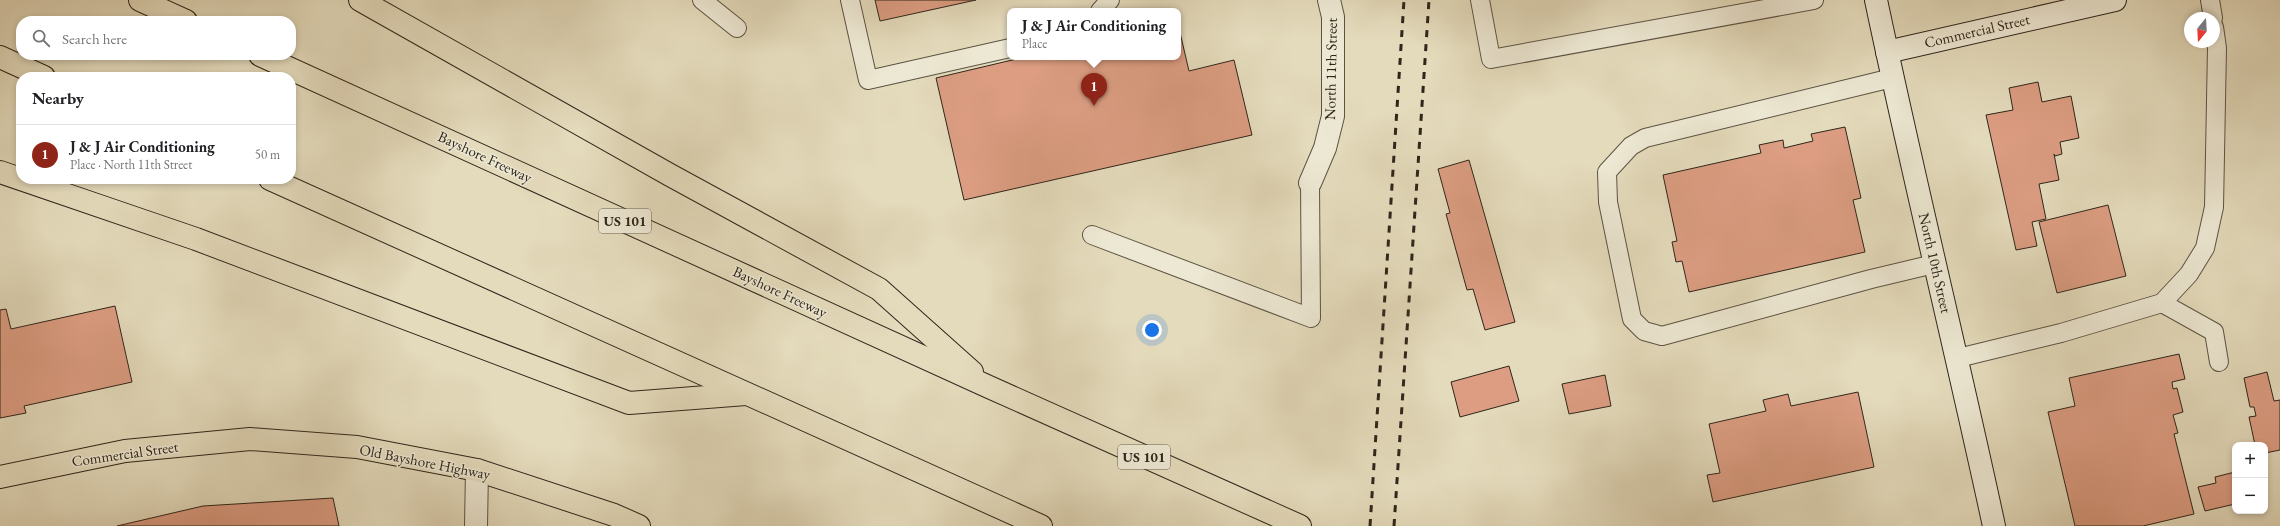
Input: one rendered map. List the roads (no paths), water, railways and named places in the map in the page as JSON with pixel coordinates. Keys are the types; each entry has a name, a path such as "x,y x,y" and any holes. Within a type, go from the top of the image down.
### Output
{"main road":[{"path":"140,0 175,16"},
{"path":"360,0 670,175 879,289 989,387"},
{"name":"North 11th Street","path":"1310,183 1325,148 1334,116 1333,17 1329,0"},
{"name":"North 10th Street","path":"1876,0 1934,264 1958,358 1994,526"},
{"name":"Commercial Street","path":"1887,52 2115,0"},
{"path":"0,57 33,72"},
{"name":"Bayshore Freeway","path":"271,60 989,387 1300,526"},
{"path":"0,172 16,177"},
{"path":"35,184 196,239 629,403 748,394"},
{"path":"281,184 1041,526"},
{"name":"Commercial Street","path":"0,476 125,451 250,439"},
{"name":"Old Bayshore Highway","path":"250,439 357,447 477,470 614,515 639,526"},
{"path":"476,526 477,470"}],"lane":[{"path":"702,0 737,28"},
{"path":"850,0 868,80 1007,49"},
{"path":"1103,8 1110,0"},
{"path":"1480,0 1491,59 1814,0"},
{"path":"2210,0 2212,12"},
{"path":"1958,358 2062,333 2162,303 2189,274 2205,248 2214,207 2216,48"},
{"path":"1892,78 1645,138 1631,146 1607,172 1608,202 1632,319 1644,331 1662,336 1871,279 1934,264"},
{"path":"1092,235 1311,318 1310,183"},
{"path":"2162,303 2214,332 2219,362"}],"railway":[{"path":"1370,526 1404,0"},
{"path":"1394,526 1429,0"}],"place":[{"name":"J & J Air Conditioning","path":"1094,106"}]}
